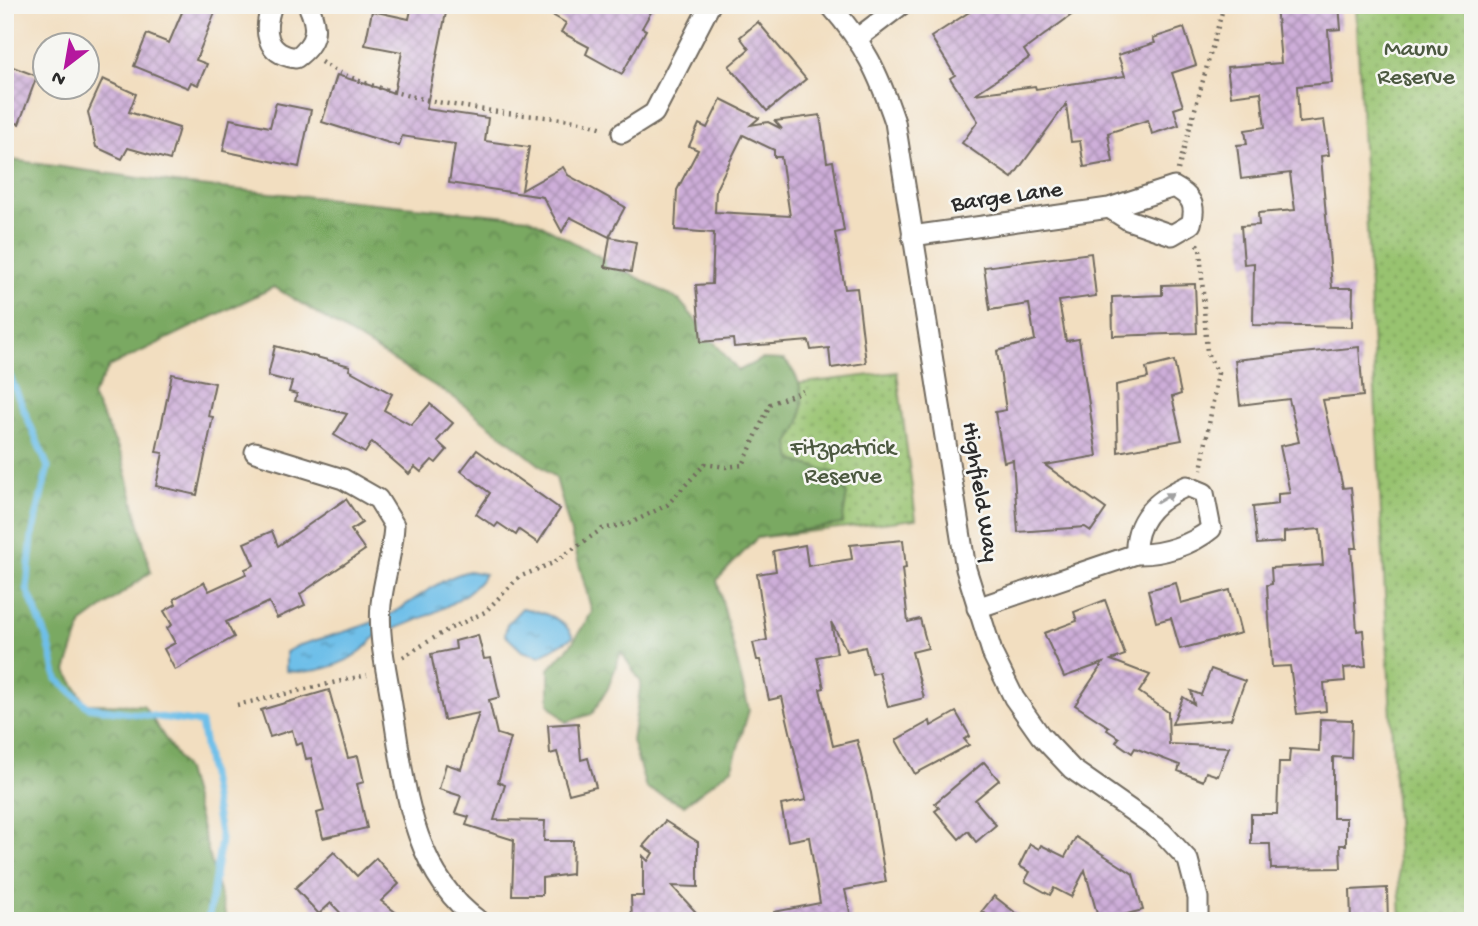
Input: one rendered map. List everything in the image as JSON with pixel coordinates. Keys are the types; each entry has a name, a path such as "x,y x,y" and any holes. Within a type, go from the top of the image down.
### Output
{"street":[{"path":"272,5 265,25 268,41 275,51 296,58 305,52 316,33 315,20 308,5"},
{"path":"622,133 654,113 710,5"},
{"name":"Highfield Way","path":"830,5 859,37 880,77 895,121 966,569 993,655 1014,698 1040,735 1072,769 1162,832 1188,860 1198,898 1198,921"},
{"path":"859,37 901,5"},
{"path":"1109,208 1154,231 1172,235 1185,230 1194,214 1194,203 1185,193 1174,187"},
{"name":"Barge Lane","path":"912,236 1109,208 1174,187"},
{"path":"255,452 343,479 378,499 394,525 381,606 385,667 402,771 414,824 431,862 448,889 479,921"},
{"path":"977,608 1136,555 1151,555 1200,538 1211,528 1204,493 1187,486 1157,502 1149,510 1135,540 1136,555"}],"path":[{"path":"1174,187 1224,5"},
{"path":"305,52 327,66 390,90 492,111 572,118 622,133"},
{"path":"1185,230 1200,248 1207,354 1218,373 1198,489"},
{"path":"237,705 361,678 485,612 519,577 553,563 602,529 631,523 667,505 705,464 726,467 743,465 770,404 803,391"}],"green space":[{"name":"Maunu Reserve","path":"1356,5 1473,5 1473,921 1401,921"},
{"path":"5,159 189,185 529,218 679,300 738,371 762,359 784,360 797,379 802,400 799,422 789,443 792,460 836,473 847,494 842,524 757,538 717,580 749,710 732,768 684,805 646,788 632,741 641,682 621,652 608,688 592,714 566,722 549,704 549,669 571,645 592,612 556,478 456,399 274,287 109,367 92,396 122,456 151,572 82,623 66,671 86,704 143,705 186,770 227,921 5,921"},
{"name":"Fitzpatrick Reserve","path":"897,372 916,519 757,538 743,390"}],"water":[{"path":"469,571 485,574 465,595 451,604 376,636 358,653 335,665 311,671 286,671 286,652 381,619 438,584"},
{"path":"522,608 558,620 573,637 540,656 522,651 505,635 507,624"}],"building":[{"path":"185,5 218,5 196,60 207,64 198,85 191,82 188,88 134,66 147,34 169,43"},
{"path":"412,5 447,8 426,109 488,118 485,141 529,147 522,190 563,167 568,175 625,207 609,237 570,217 562,232 543,197 449,183 455,144 402,136 399,146 322,122 337,75 394,93 402,52 365,45 372,11 409,19"},
{"path":"535,5 655,5 642,28 646,30 622,74 586,54 589,47 561,32 566,23"},
{"path":"980,5 1085,5 1024,50 1029,58 975,94 1035,86 1036,89 1125,76 1118,55 1155,43 1153,38 1184,28 1196,65 1172,73 1183,106 1174,109 1179,125 1152,134 1148,120 1108,133 1113,162 1084,167 1080,141 1071,142 1066,104 1012,178 962,143 978,121 950,78 955,75 931,37"},
{"path":"1276,5 1339,5 1341,29 1328,30 1332,83 1297,86 1299,123 1324,120 1329,155 1321,156 1332,288 1353,288 1352,327 1253,325 1254,263 1244,264 1241,226 1259,225 1258,213 1295,210 1290,173 1241,179 1237,145 1247,144 1245,130 1265,127 1261,92 1231,96 1227,67 1281,63"},
{"path":"758,22 806,79 767,111 729,66 749,49 740,37"},
{"path":"5,64 32,74 32,89 19,124 5,119"},
{"path":"103,79 136,94 129,112 179,128 170,160 128,148 122,159 96,147 88,112 93,102 102,102"},
{"path":"721,99 759,118 751,125 768,122 782,129 775,121 820,115 827,162 833,161 844,231 835,233 845,289 857,288 866,363 831,368 829,348 811,350 809,341 734,347 733,339 701,342 696,285 712,284 714,233 675,230 677,190 698,150 689,146 699,124 707,128","holes":["743,135 774,150 774,157 781,157 790,216 715,212 716,189"]},
{"path":"276,103 311,110 299,167 223,151 230,119 270,127"},
{"path":"610,237 636,242 631,272 605,267"},
{"path":"1091,253 1096,296 1059,301 1066,341 1079,339 1097,456 1045,465 1106,509 1091,531 1085,527 1018,532 1013,460 1004,462 995,412 1006,410 997,351 1035,340 1029,304 990,310 984,267"},
{"path":"1195,284 1197,333 1113,336 1112,297 1162,295 1162,285"},
{"path":"275,346 350,366 349,370 392,394 384,410 411,425 430,404 453,423 437,441 447,450 436,463 432,460 421,472 415,467 409,474 372,442 365,453 334,435 347,414 295,401 297,394 289,392 292,382 268,376"},
{"path":"1359,347 1363,396 1323,400 1343,488 1351,487 1357,548 1351,548 1357,631 1363,630 1366,666 1344,668 1345,681 1324,683 1326,711 1297,714 1290,666 1272,667 1267,585 1272,584 1271,568 1323,565 1320,529 1284,532 1284,542 1257,544 1253,507 1278,504 1278,494 1290,493 1280,446 1299,442 1289,399 1240,405 1235,360"},
{"path":"1174,361 1181,394 1172,397 1182,440 1118,452 1116,385 1148,378 1146,368"},
{"path":"172,374 215,383 208,416 213,417 197,495 156,486 163,453 156,452"},
{"path":"477,450 560,509 538,543 519,530 516,535 498,523 495,527 476,514 490,493 461,471"},
{"path":"346,499 362,523 351,530 365,550 300,594 305,605 277,618 269,602 226,622 234,637 175,670 164,649 175,643 167,628 172,625 164,611 176,604 174,599 204,582 209,591 246,574 245,569 254,565 244,543 272,531 278,546"},
{"path":"903,540 906,568 902,569 908,622 920,619 928,648 912,652 924,698 888,707 879,672 872,674 865,647 847,651 831,622 837,653 817,657 824,688 820,689 833,746 857,740 871,793 886,882 845,890 852,921 775,921 774,912 820,903 809,837 788,841 781,805 806,800 782,697 769,700 760,660 757,660 753,643 767,640 757,574 776,571 773,551 805,545 808,566 852,559 850,545"},
{"path":"1176,583 1181,603 1230,590 1241,633 1180,649 1171,618 1156,622 1148,590"},
{"path":"1105,600 1125,655 1111,660 1150,675 1139,692 1168,712 1169,744 1229,747 1218,776 1206,772 1203,781 1178,771 1180,765 1135,748 1132,753 1116,742 1119,738 1107,730 1109,727 1075,705 1103,663 1064,677 1044,633 1077,621 1074,612"},
{"path":"478,635 484,659 491,658 500,697 489,700 497,734 511,738 498,782 505,785 494,820 545,821 544,841 573,841 572,874 542,878 542,895 512,895 514,840 466,825 469,817 455,813 461,796 439,789 446,764 461,769 479,713 444,720 431,654 456,649 455,641"},
{"path":"1211,669 1245,681 1231,719 1172,724 1183,697 1194,704 1191,691 1201,695"},
{"path":"329,690 348,758 358,756 364,782 357,784 367,828 323,838 317,813 324,811 311,758 306,759 302,743 296,745 292,730 270,737 261,710"},
{"path":"956,712 970,736 964,739 969,745 915,774 896,740 930,721 931,726"},
{"path":"1320,719 1352,720 1351,758 1333,757 1333,818 1346,818 1346,845 1340,845 1341,868 1271,869 1270,844 1251,844 1251,814 1277,814 1279,762 1289,762 1290,749 1319,751"},
{"path":"578,723 581,760 588,758 596,787 569,794 557,752 550,754 548,725"},
{"path":"984,762 999,780 975,800 996,825 976,842 968,831 959,839 935,811 939,808 935,803"},
{"path":"665,821 698,842 698,887 672,886 704,921 632,921 631,896 643,896 643,856 648,861 653,853 643,846"},
{"path":"1076,837 1133,874 1143,910 1099,921 1085,870 1071,897 1054,888 1050,895 1025,881 1030,872 1019,866 1030,844 1039,849 1041,845 1065,857"},
{"path":"334,852 357,876 376,858 399,884 381,901 407,921 348,921 331,903 319,914 295,888"},
{"path":"1387,888 1388,921 1351,921 1350,890"},
{"path":"994,896 1026,921 995,921 982,911"}],"waterway":[{"path":"5,365 48,467 32,536 27,589 48,641 57,679 88,707 201,723 221,840 208,921"}]}
